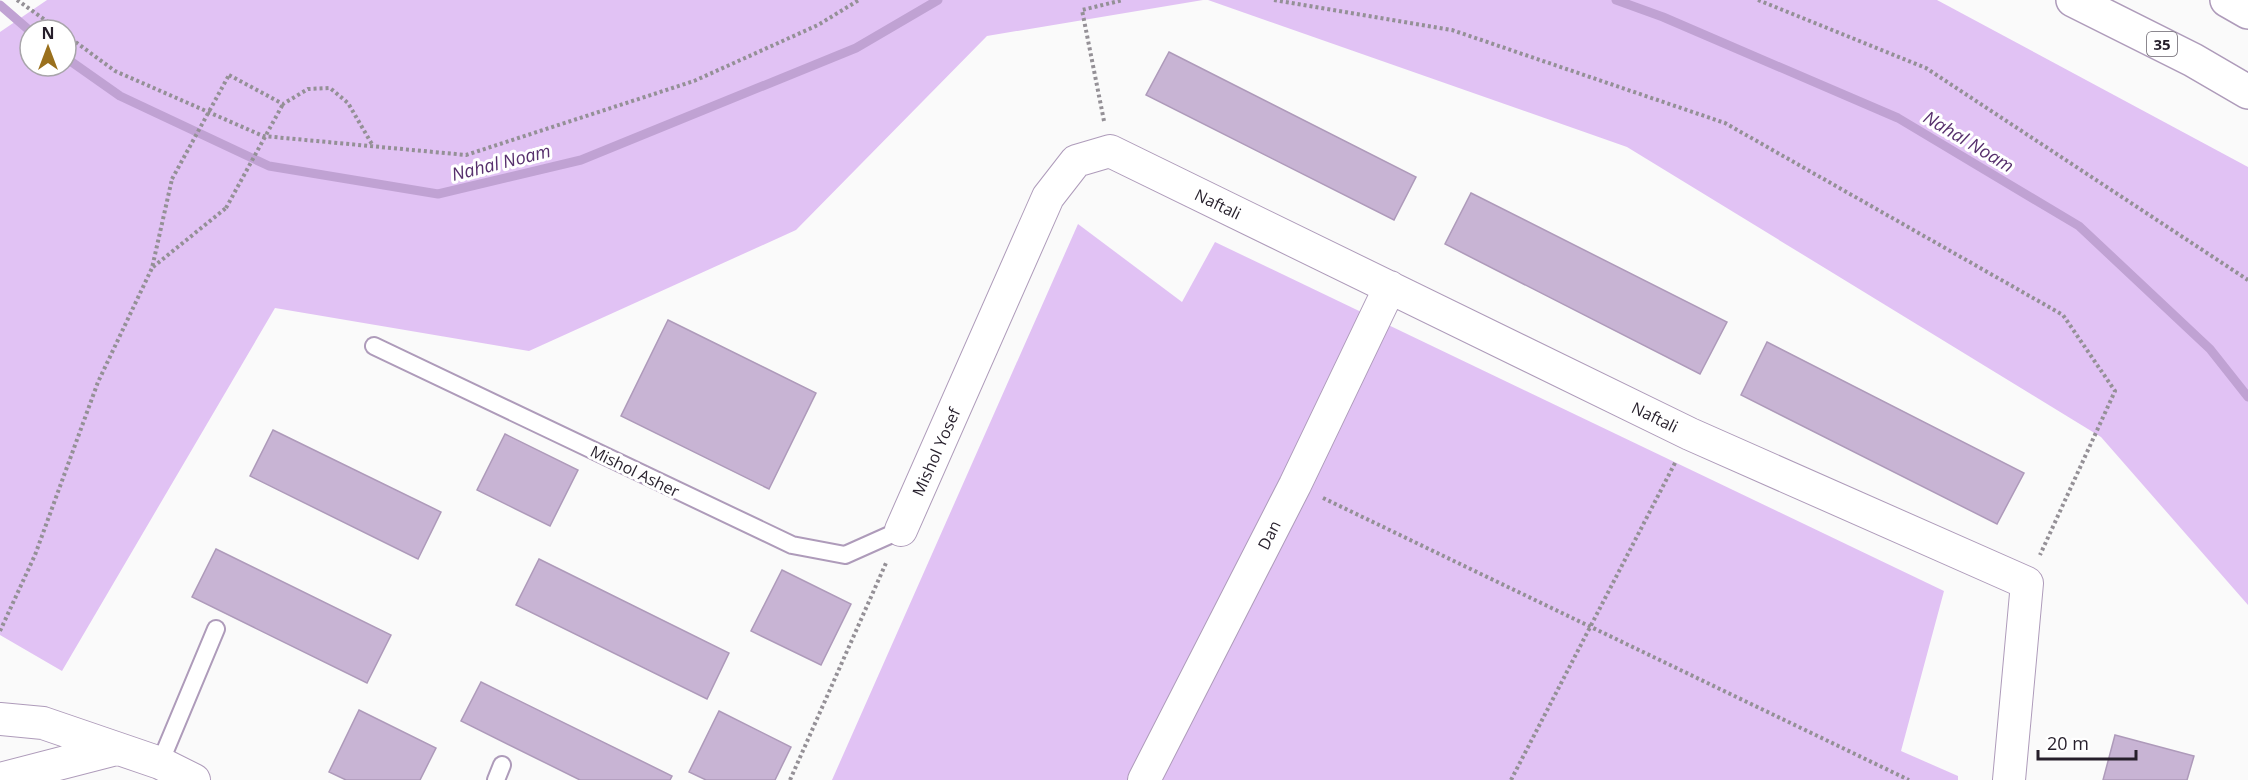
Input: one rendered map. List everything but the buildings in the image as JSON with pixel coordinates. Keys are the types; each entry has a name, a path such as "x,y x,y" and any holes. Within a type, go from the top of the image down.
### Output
{"highway":[{"name":"35","path":"2073,0 2193,60 2248,92"},
{"path":"2228,0 2248,12"}],"street":[{"name":"Naftali","path":"1110,151 1690,434 2027,583"},
{"name":"Mishol Yosef","path":"901,530 1048,197 1076,161 1110,151"},
{"name":"Dan","path":"1144,780 1295,485 1390,287"},
{"path":"2010,780 2027,583"},
{"path":"0,719 43,723 160,764 194,780"},
{"path":"0,779 116,749"}],"lane":[{"name":"Mishol Asher","path":"374,346 792,545 845,555 901,530"},
{"path":"160,764 216,629"}],"path":[{"path":"17,0 42,18"},
{"path":"78,44 115,71 263,136 466,155 694,81 818,25 859,0"},
{"path":"1110,151 1082,10 1123,0"},
{"path":"1274,0 1452,30 1725,123 2063,315 2115,391 2027,583"},
{"path":"1758,0 1926,68 2248,280"},
{"path":"0,631 35,555 98,382 152,268 171,179 229,75 283,104"},
{"path":"152,268 226,208 283,104 308,89 330,88 348,103 373,146"},
{"path":"1511,780 1690,434"},
{"path":"1295,485 1909,780"},
{"path":"790,780 901,530"}],"shaded area":[{"path":"47,0 1203,0 987,36 796,230 529,351 275,308 62,671 0,635 0,32 18,20 18,78 78,78 78,18 21,18"},
{"path":"1208,0 1937,0 2248,167 2248,605 2101,437 1627,147"},
{"path":"1078,224 1182,302 1215,242 1944,591 1901,751 1958,776 1958,780 832,780"}],"waterway":[{"name":"Nahal Noam","path":"78,66 120,96 269,166 438,194 581,160 856,48 938,0"},
{"name":"Nahal Noam","path":"1616,0 1663,17 1898,118 2079,226 2210,349 2248,397"},
{"name":"Nahal Noam","path":"0,5 18,21"}]}
